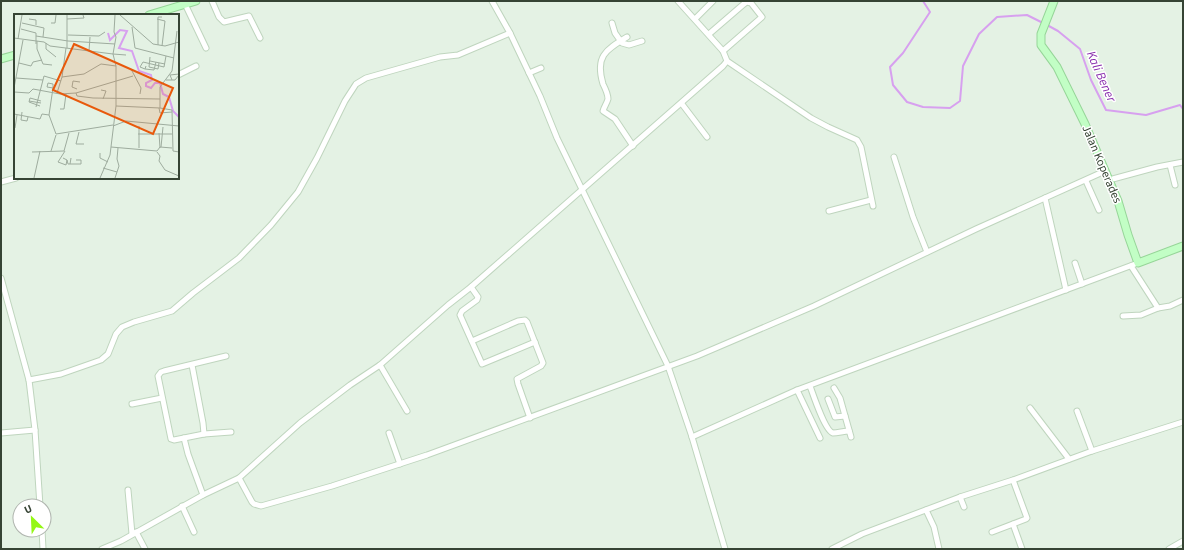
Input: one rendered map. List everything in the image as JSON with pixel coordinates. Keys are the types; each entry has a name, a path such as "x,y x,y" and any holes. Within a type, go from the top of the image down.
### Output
{"street":[{"path":"152,14 180,4 196,1"},
{"path":"212,1 221,21 224,22 249,16 260,38"},
{"path":"492,1 510,32 557,138 668,366 692,437 725,549"},
{"path":"678,1 723,50 727,61 811,118 857,140 861,147 873,206"},
{"path":"695,19 713,1"},
{"name":"Jalan Koperades","path":"1054,1 1044,27 1040,41 1041,45 1057,67 1110,180 1128,235 1135,264"},
{"path":"709,34 744,2 751,3 762,17 723,50"},
{"path":"180,4 206,48"},
{"path":"612,23 620,41 625,45 642,41"},
{"path":"29,380 61,374 101,360 108,354 116,334 122,327 172,311 239,258 271,226 298,192 317,158 345,101 359,81 440,57 458,55 510,32"},
{"path":"627,37 607,50 602,55 600,61 601,77 608,100 603,109 604,113 615,120 633,146"},
{"path":"1,59 14,55"},
{"path":"102,549 112,547 182,506 239,478 300,423 350,385 380,365 682,104 727,61"},
{"path":"179,74 196,66"},
{"path":"529,73 541,68"},
{"path":"682,104 707,137"},
{"path":"894,157 913,217 927,252"},
{"path":"1110,180 1157,167 1183,162"},
{"path":"1170,165 1175,185"},
{"path":"239,478 252,502 261,506 332,486 400,464 530,418 697,356 814,306 927,252 1086,181 1105,171"},
{"path":"1,182 14,179"},
{"path":"1086,181 1099,210"},
{"path":"1045,198 1066,290"},
{"path":"829,211 871,200"},
{"path":"692,437 797,390 1183,246"},
{"path":"1075,263 1082,284"},
{"path":"1135,264 1158,308"},
{"path":"1,278 29,380 35,430 39,498"},
{"path":"471,287 478,297 477,300 462,311 460,315 482,364 535,342"},
{"path":"1122,316 1141,315 1158,308 1170,306 1183,300"},
{"path":"472,341 522,320 525,320 529,324 543,361 543,364 518,378 517,382 530,418"},
{"path":"226,356 164,371 159,374 158,381 171,439 174,440 204,434 231,432"},
{"path":"192,364 204,434"},
{"path":"380,365 407,411"},
{"path":"810,386 822,418 830,431 834,433 849,431"},
{"path":"834,388 840,398 850,437"},
{"path":"797,390 820,438"},
{"path":"132,404 162,398"},
{"path":"828,399 835,418 845,416"},
{"path":"1030,408 1069,459"},
{"path":"1077,411 1092,451"},
{"path":"832,549 862,534 960,497 1013,480 1092,451 1183,422"},
{"path":"1,433 35,430"},
{"path":"389,434 400,464"},
{"path":"184,438 188,454 203,495"},
{"path":"992,532 1026,520 1027,518 1013,480"},
{"path":"128,490 134,533 145,549"},
{"path":"960,497 964,507"},
{"path":"182,506 194,532"},
{"path":"926,510 934,527 939,549"},
{"path":"1013,524 1022,549"},
{"path":"42,538 43,549"},
{"path":"1169,549 1183,541"}],"waterway":[{"name":"Kali Bener","path":"923,1 930,12 903,53 890,67 893,85 907,102 923,107 950,108 960,101 963,66 979,34 997,17 1027,15 1043,23"},
{"name":"Kali Bener","path":"1047,25 1058,31 1080,49 1091,80 1106,110 1146,115 1180,105 1183,109"}]}
